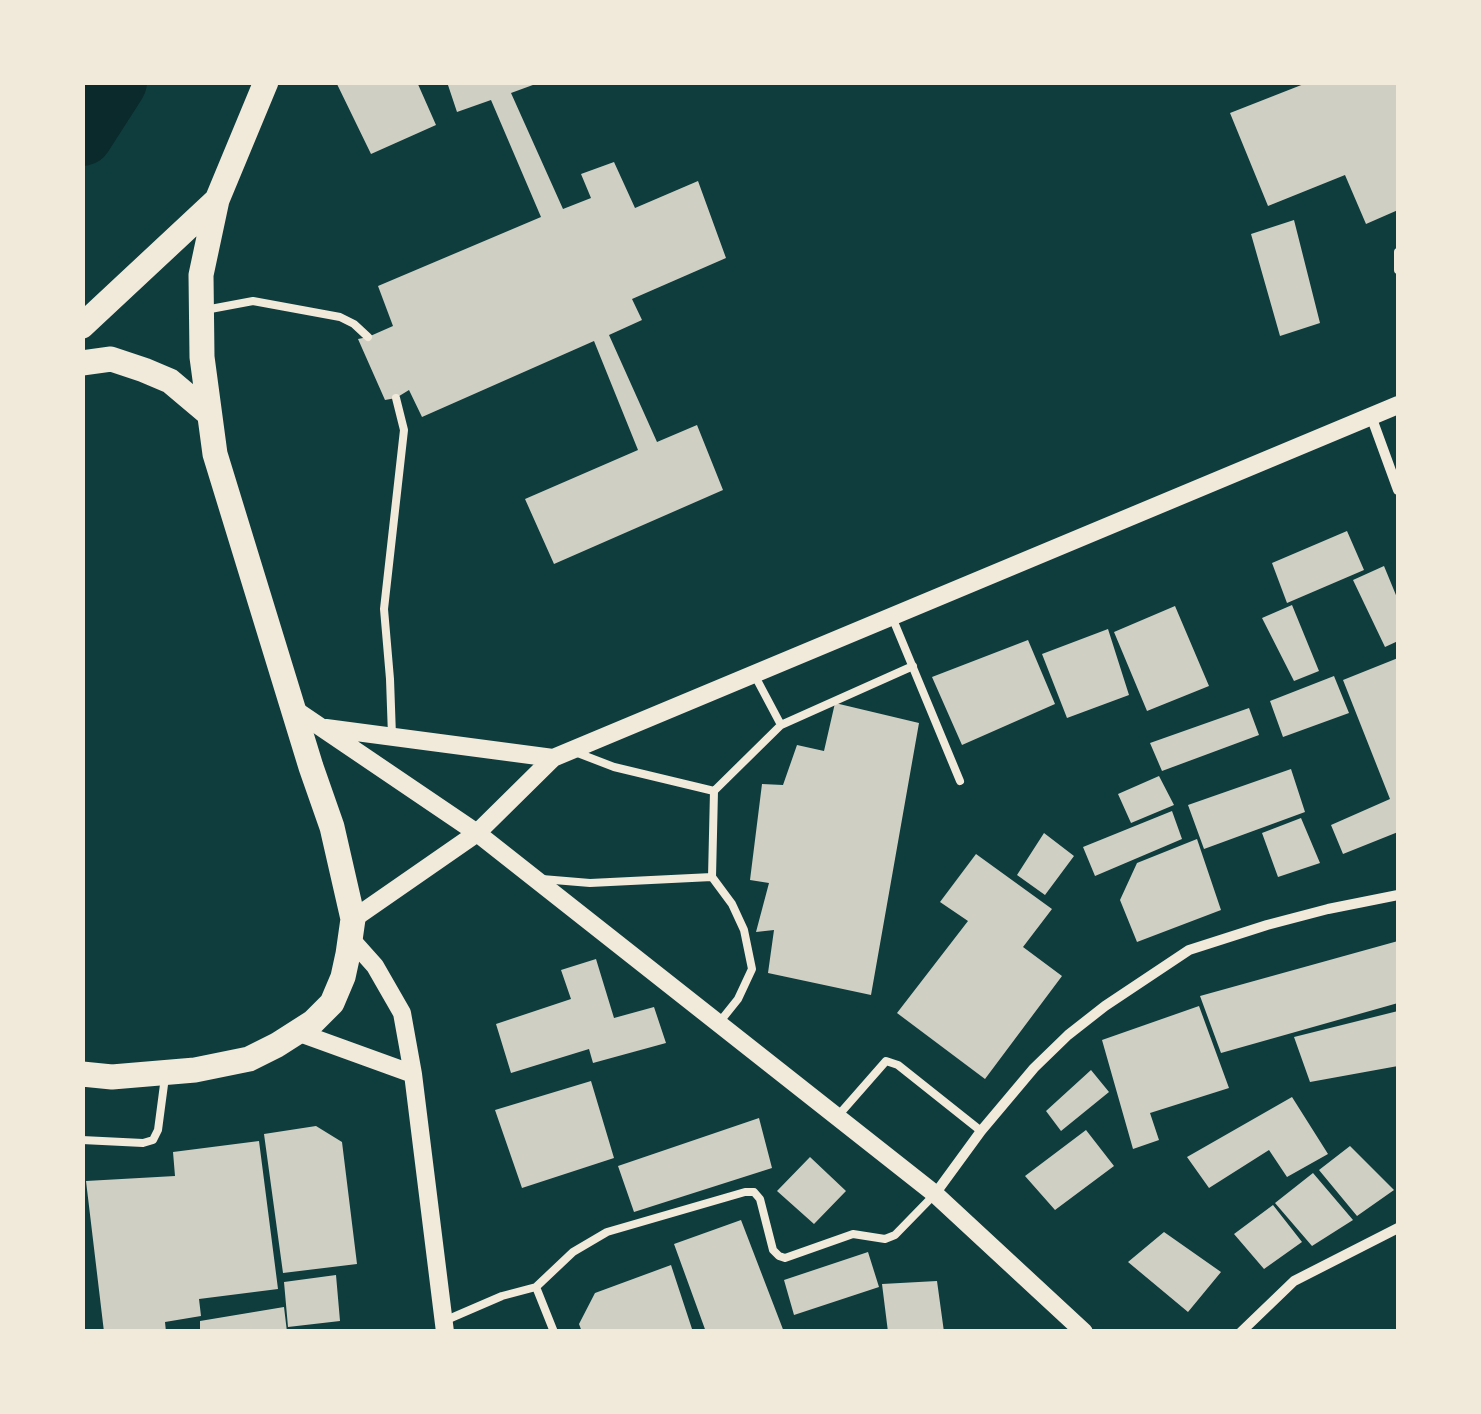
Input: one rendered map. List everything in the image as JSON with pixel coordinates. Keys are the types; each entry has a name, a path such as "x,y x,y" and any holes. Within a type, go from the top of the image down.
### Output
{"main road":[{"path":"82,1074 112,1077 165,1073 249,1059 313,1022 332,1004 343,976 352,929 332,827 215,454 202,357 201,275 217,200 266,82"},
{"path":"82,326 217,200"},
{"path":"82,363 111,359 144,370 170,382 208,413"}],"street":[{"path":"444,1326 402,1013 352,929 478,833 553,758 1398,405"},
{"path":"1372,416 1398,490"},
{"path":"294,709 478,833 934,1194 1084,1332"},
{"path":"320,728 553,758"},
{"path":"934,1194 1034,1068 1068,1035 1188,950 1267,924 1398,894"},
{"path":"297,1032 413,1074"},
{"path":"1241,1332 1294,1281 1398,1228"}],"lane":[{"path":"1398,252 1398,270"},
{"path":"200,311 253,300 340,316 368,338"},
{"path":"392,736 384,610 404,430 396,398"},
{"path":"892,617 960,781"},
{"path":"718,1024 738,999 752,968 744,930 712,876 714,791 780,725 913,666"},
{"path":"755,674 780,725"},
{"path":"571,750 614,767 714,791"},
{"path":"534,878 590,883 712,876"},
{"path":"836,1118 886,1061 898,1065 981,1131"},
{"path":"82,1140 154,1140 165,1073"},
{"path":"444,1326 502,1296 536,1288 572,1252 607,1232 745,1192 754,1192 760,1199 774,1250 785,1258 853,1234 885,1239 895,1235 934,1194"},
{"path":"536,1288 554,1332"}],"building":[{"path":"336,82 417,82 436,125 371,154"},
{"path":"447,82 541,82 511,93 563,209 591,198 581,174 614,162 635,208 698,181 726,258 632,299 642,320 609,335 657,442 697,425 723,490 554,564 525,499 638,450 594,341 422,417 409,390 385,400 358,339 393,326 378,286 541,217 491,100 457,112"},
{"path":"1309,82 1398,82 1398,210 1366,224 1345,175 1268,206 1230,113"},
{"path":"1294,220 1320,323 1280,336 1251,234"},
{"path":"1347,531 1364,570 1287,603 1272,563"},
{"path":"1384,566 1398,600 1398,641 1385,647 1353,580"},
{"path":"1292,605 1319,671 1294,681 1262,618"},
{"path":"1175,606 1209,686 1147,711 1114,632"},
{"path":"1108,629 1129,695 1067,718 1042,654"},
{"path":"1028,640 1055,704 962,745 932,677"},
{"path":"1398,658 1398,832 1343,854 1331,825 1390,799 1343,680"},
{"path":"1334,676 1349,713 1283,737 1270,701"},
{"path":"835,703 919,723 871,995 768,973 774,930 756,932 769,883 750,880 762,784 783,785 797,745 824,751"},
{"path":"1249,708 1259,735 1162,771 1150,743"},
{"path":"1291,769 1305,812 1204,849 1188,805"},
{"path":"1159,776 1174,805 1131,823 1118,794"},
{"path":"1172,811 1182,839 1095,876 1083,847"},
{"path":"1301,818 1320,863 1278,877 1262,833"},
{"path":"1044,833 1074,856 1045,895 1017,875"},
{"path":"1197,839 1221,910 1137,942 1120,900 1137,863"},
{"path":"976,854 1052,909 1023,947 1062,976 985,1079 897,1013 968,921 940,902"},
{"path":"1398,941 1398,1003 1221,1053 1200,996"},
{"path":"596,959 614,1018 654,1007 666,1043 593,1063 589,1049 511,1073 496,1024 571,999 561,970"},
{"path":"1199,1006 1229,1088 1150,1113 1159,1140 1133,1149 1102,1040"},
{"path":"1398,1011 1398,1066 1310,1082 1294,1037"},
{"path":"1091,1070 1109,1092 1061,1131 1046,1111"},
{"path":"591,1081 614,1158 522,1188 495,1110"},
{"path":"1292,1097 1328,1154 1287,1177 1269,1150 1209,1188 1187,1157"},
{"path":"759,1118 772,1168 634,1212 618,1166"},
{"path":"316,1126 342,1142 357,1264 283,1273 264,1134"},
{"path":"1086,1130 1114,1166 1055,1210 1025,1176"},
{"path":"259,1141 278,1289 199,1299 201,1316 165,1322 166,1332 104,1332 86,1181 175,1176 173,1152"},
{"path":"1350,1146 1394,1190 1357,1216 1319,1170"},
{"path":"810,1157 846,1191 814,1224 777,1191"},
{"path":"1313,1173 1353,1220 1312,1246 1275,1203"},
{"path":"1273,1205 1302,1242 1264,1269 1234,1234"},
{"path":"741,1220 784,1332 706,1332 674,1244"},
{"path":"1164,1232 1221,1272 1188,1312 1128,1262"},
{"path":"868,1252 879,1287 794,1315 784,1280"},
{"path":"671,1265 693,1332 582,1332 579,1324 595,1293"},
{"path":"336,1275 340,1321 288,1327 284,1282"},
{"path":"937,1281 944,1332 888,1332 882,1284"},
{"path":"284,1307 287,1332 200,1332 200,1321"}],"waterway":[{"path":"82,135 116,82"}]}
